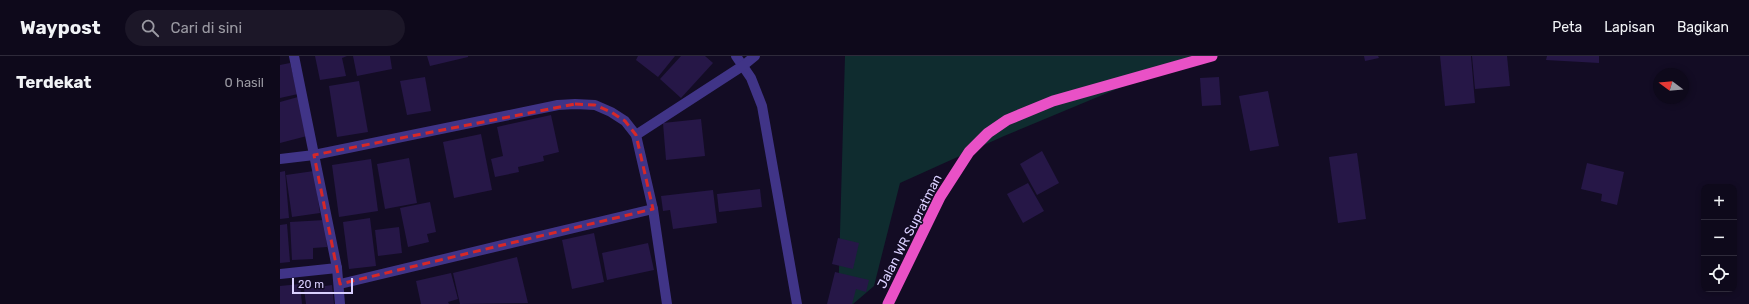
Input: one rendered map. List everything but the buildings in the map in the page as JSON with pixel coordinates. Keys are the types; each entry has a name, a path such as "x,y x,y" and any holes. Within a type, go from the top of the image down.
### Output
{"highway":[{"name":"Jalan WR Supratman","path":"888,304 940,197 969,152 988,133 1006,120 1053,101 1212,56"}],"street":[{"path":"294,56 340,284 340,304"},
{"path":"736,56 744,65 757,90 762,106 797,304"},
{"path":"636,135 744,65 755,56"},
{"path":"280,159 314,155 558,106 575,104 595,106 611,112 625,121 636,135 653,209 667,304"},
{"path":"340,284 653,209"},
{"path":"280,274 337,268"}],"highlighted area":[{"path":"575,104 595,105 611,112 625,121 636,135 653,209 340,284 314,155"}],"green space":[{"path":"845,56 1196,56 1004,136 900,183 874,286 853,304 838,304"}]}
